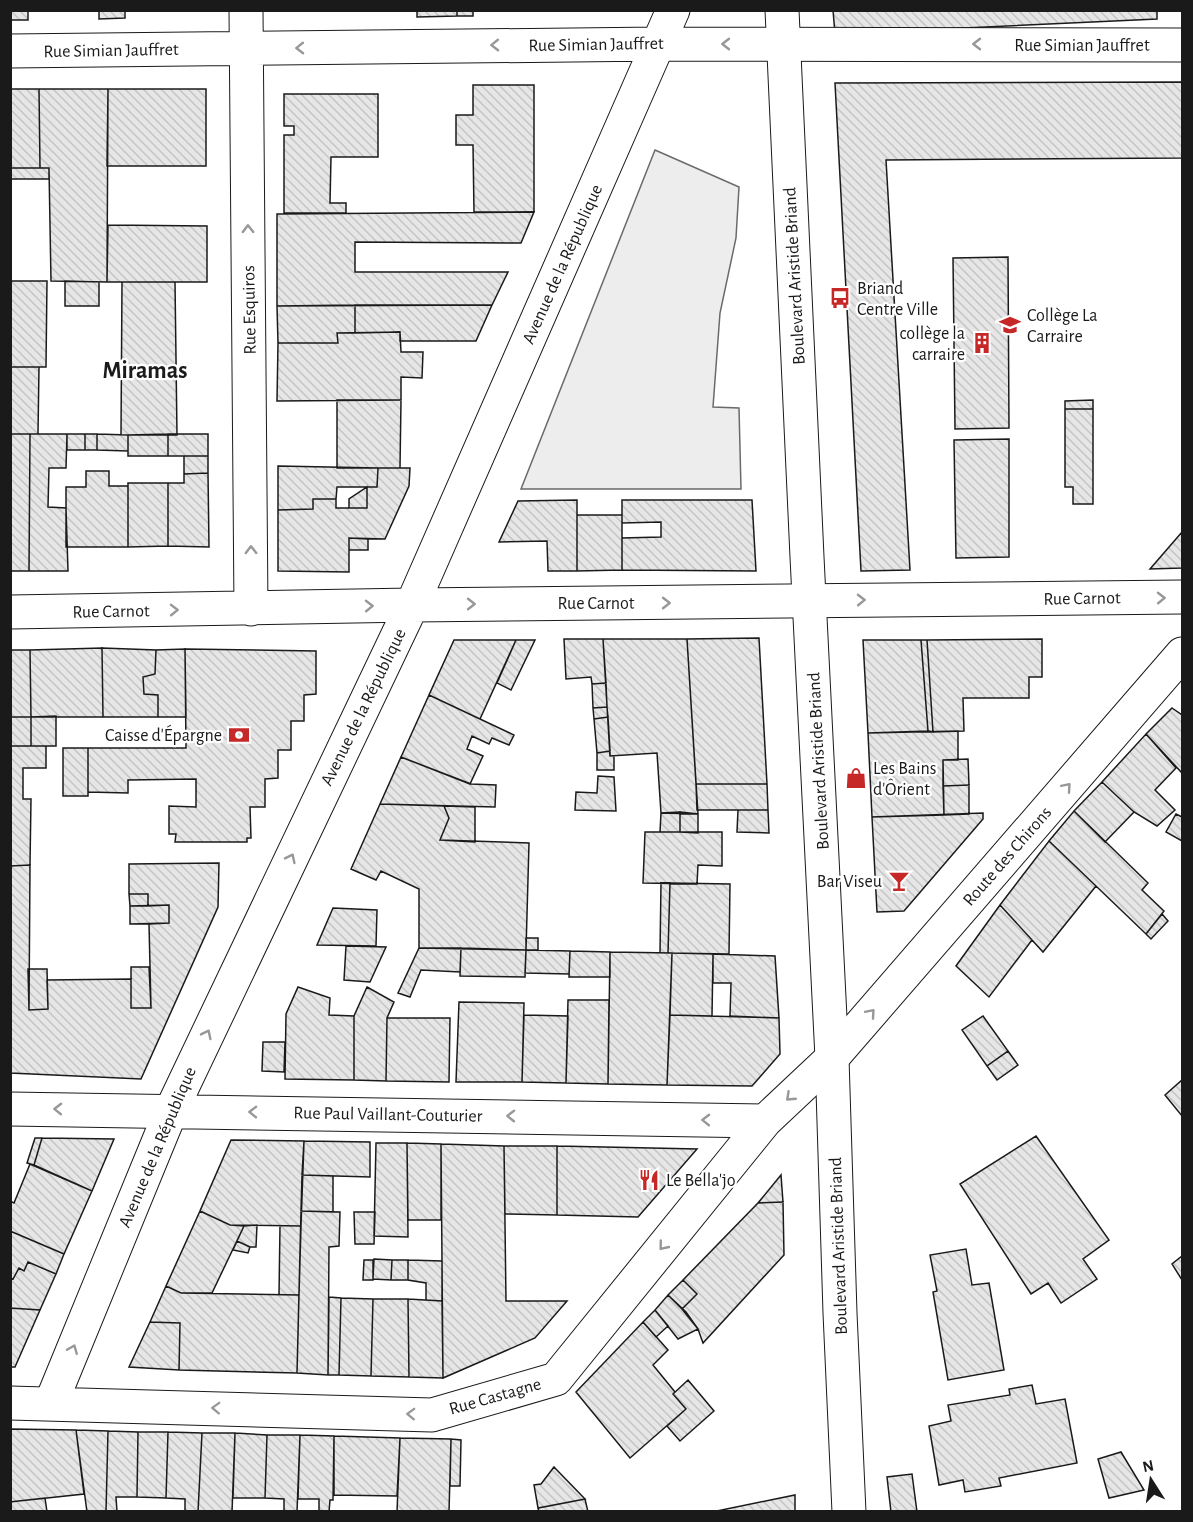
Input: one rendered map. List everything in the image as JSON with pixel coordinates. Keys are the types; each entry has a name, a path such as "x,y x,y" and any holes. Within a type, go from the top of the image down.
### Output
{"street":[{"name":"Rue Esquiros","path":"246,10 251,609"},
{"name":"Avenue de la République","path":"51,1403 171,1110 412,605 673,10"},
{"name":"Boulevard Aristide Briand","path":"782,10 832,1058 849,1512"},
{"name":"Rue Simian Jauffret","path":"10,51 658,44 1182,45"},
{"name":"Rue Carnot","path":"10,612 412,605 1182,597"},
{"name":"Route des Chirons","path":"832,1058 1182,654"},
{"name":"Rue Castagne","path":"10,1403 432,1414 556,1379 765,1121 832,1058"},
{"name":"Rue Paul Vaillant-Couturier","path":"10,1108 765,1121"}],"shaded area":[{"path":"655,150 739,187 736,238 720,313 713,407 739,408 741,489 521,489"}],"building":[{"path":"10,10 28,10 28,20 10,20"},
{"path":"99,10 125,10 125,18 99,19"},
{"path":"417,10 457,10 457,16 417,17"},
{"path":"457,10 473,10 473,16 457,16"},
{"path":"833,10 1157,10 1157,19 835,34"},
{"name":"Collège La Carraire","path":"1182,82 1182,158 886,160 910,570 861,571 835,83"},
{"path":"473,85 534,85 534,212 474,212 473,145 456,145 456,115 473,115"},
{"path":"10,89 39,89 40,168 10,168"},
{"path":"39,89 108,89 107,282 51,281 49,168 40,168"},
{"path":"108,89 206,89 206,166 107,166"},
{"path":"284,94 378,94 378,157 331,157 330,203 346,203 346,213 284,213 284,135 294,135 294,126 284,126"},
{"path":"10,168 49,168 49,179 10,179"},
{"path":"534,212 521,243 355,242 355,272 508,272 492,305 277,306 277,214"},
{"path":"108,225 207,226 207,282 107,282"},
{"name":"collège la carraire","path":"1008,257 1009,428 955,429 953,258"},
{"path":"10,281 47,281 46,367 10,367"},
{"path":"65,281 99,282 99,306 65,306"},
{"path":"122,282 175,282 177,435 121,435"},
{"path":"355,305 492,305 476,341 400,341 400,332 355,333"},
{"path":"355,305 355,333 337,333 338,343 278,343 277,306"},
{"path":"400,332 401,352 423,352 422,378 401,377 401,400 277,401 278,343 338,343 337,333"},
{"path":"10,367 39,367 38,434 10,434"},
{"path":"337,400 401,400 400,468 337,468"},
{"path":"1093,400 1093,409 1065,409 1065,401"},
{"path":"1065,409 1093,409 1093,504 1073,504 1073,487 1065,487"},
{"path":"10,434 30,434 29,571 10,571"},
{"path":"30,434 67,434 66,468 49,468 48,507 66,508 68,571 29,571"},
{"path":"67,434 85,434 85,450 67,450"},
{"path":"85,434 97,434 97,450 85,450"},
{"path":"97,434 128,435 128,451 97,450"},
{"path":"168,434 208,434 208,456 168,456"},
{"path":"168,434 168,456 128,456 128,435"},
{"path":"1009,439 1009,557 956,558 954,440"},
{"path":"184,456 208,456 208,473 184,474"},
{"path":"278,466 378,468 377,487 337,487 336,499 313,499 313,509 278,510"},
{"path":"378,468 410,468 409,486 385,539 349,538 349,572 278,571 278,510 313,509 313,499 336,499 336,508 367,508 367,487 377,487"},
{"path":"86,471 109,471 109,486 128,486 128,547 66,547 66,487 86,487"},
{"path":"208,473 209,547 168,546 168,483 184,483 184,474"},
{"path":"128,483 168,483 168,546 128,547"},
{"path":"367,487 367,508 349,508 349,499"},
{"path":"577,500 577,571 548,571 547,541 499,542 518,501"},
{"path":"622,500 752,500 756,571 622,570 622,538 661,537 661,522 622,523"},
{"path":"577,515 622,515 622,570 577,571"},
{"path":"1182,532 1182,568 1150,569"},
{"path":"349,538 368,539 368,550 349,550"},
{"path":"759,638 767,784 696,784 687,639"},
{"path":"564,639 603,639 606,683 592,684 591,677 566,679"},
{"path":"603,639 687,639 698,814 661,813 657,753 610,756"},
{"path":"1042,639 1042,677 1029,677 1029,698 963,698 964,731 933,732 927,640"},
{"path":"454,640 516,640 480,719 429,695"},
{"path":"516,640 535,640 511,690 497,683"},
{"path":"863,640 921,640 928,731 868,733"},
{"path":"921,640 927,640 933,732 928,731"},
{"path":"102,648 156,650 155,674 143,677 144,694 158,695 158,717 103,717"},
{"path":"102,648 103,717 31,717 30,650"},
{"name":"Caisse d'Épargne","path":"185,649 316,651 316,694 304,695 304,721 291,721 291,750 278,750 278,778 265,779 265,807 250,807 251,838 247,838 247,842 175,842 176,834 169,834 169,806 196,807 196,779 128,780 128,793 88,792 88,748 186,748"},
{"path":"185,649 186,717 158,717 158,695 144,694 143,677 155,674 156,650"},
{"path":"10,650 30,650 31,717 10,717"},
{"path":"606,683 607,707 593,708 592,684"},
{"path":"429,695 514,735 509,745 492,738 489,744 472,736 467,749 483,756 470,784 401,757"},
{"path":"607,707 608,717 594,719 593,708"},
{"path":"1172,708 1182,715 1182,773 1146,734"},
{"path":"56,716 56,746 31,746 31,717"},
{"path":"10,717 31,717 31,746 10,746"},
{"path":"608,717 610,751 597,753 594,719"},
{"path":"958,731 958,760 943,760 944,815 872,817 868,733"},
{"path":"1146,734 1176,768 1155,790 1175,810 1157,826 1134,812 1102,782"},
{"path":"10,746 46,746 46,768 23,768 23,799 31,799 30,865 10,866"},
{"path":"63,748 88,748 88,796 63,796"},
{"path":"610,751 610,756 614,756 614,770 597,770 597,753"},
{"path":"401,757 471,784 496,785 495,807 380,804"},
{"path":"968,759 969,785 943,786 943,760"},
{"path":"598,776 614,777 616,811 575,810 576,792 597,793"},
{"path":"1102,782 1134,812 1105,842 1074,811"},
{"path":"696,784 767,784 768,810 697,810"},
{"path":"969,785 969,814 944,815 943,786"},
{"path":"380,804 444,806 449,818 440,840 529,843 526,950 419,948 419,889 381,871 376,880 351,869"},
{"path":"444,806 475,807 475,842 440,840 449,818"},
{"path":"738,810 768,810 769,833 737,832"},
{"path":"1074,811 1148,883 1142,890 1164,911 1146,934 1049,841"},
{"path":"680,812 698,814 698,833 680,832"},
{"path":"680,812 680,832 660,832 661,813"},
{"path":"983,813 983,819 904,911 877,912 872,817"},
{"path":"1176,814 1182,817 1182,841 1166,832"},
{"path":"645,832 722,832 722,866 698,865 697,884 643,883"},
{"path":"1049,841 1096,886 1043,952 1000,905"},
{"path":"219,863 218,907 141,1079 10,1073 10,866 30,865 29,1010 48,1009 47,980 131,979 131,1008 151,1008 149,924 169,923 169,905 148,906 148,894 129,894 129,864"},
{"path":"661,883 670,883 668,953 660,953"},
{"path":"670,883 730,884 729,954 668,953"},
{"path":"129,894 148,894 148,906 130,906"},
{"path":"169,905 169,923 130,924 130,906"},
{"path":"1000,905 1032,940 989,997 956,966"},
{"path":"333,908 377,910 376,946 317,945"},
{"path":"1162,914 1168,921 1151,939 1146,934"},
{"path":"526,938 538,938 538,950 526,950"},
{"path":"346,946 386,947 370,982 344,980"},
{"path":"419,948 461,948 460,972 421,970 410,997 398,993"},
{"path":"461,948 526,950 525,977 460,976"},
{"path":"526,950 570,951 569,974 525,973"},
{"path":"570,951 610,952 610,977 569,977"},
{"path":"610,952 672,953 667,1085 608,1084"},
{"path":"672,953 713,954 712,1016 670,1015"},
{"path":"713,954 775,956 779,1018 730,1016 731,983 713,983"},
{"path":"131,967 149,967 151,1008 131,1008"},
{"path":"28,969 47,969 48,1009 29,1010"},
{"path":"298,987 330,998 329,1015 354,1016 354,1080 285,1079 286,1014"},
{"path":"367,987 394,1002 387,1018 386,1081 354,1080 354,1016"},
{"path":"568,1000 609,1000 608,1084 566,1083"},
{"path":"459,1002 524,1003 522,1082 456,1082"},
{"path":"524,1015 568,1016 566,1083 522,1082"},
{"path":"670,1015 779,1018 780,1054 752,1086 667,1085"},
{"path":"983,1016 1008,1051 987,1066 962,1030"},
{"path":"387,1018 450,1018 449,1082 386,1081"},
{"path":"263,1042 285,1042 284,1072 262,1071"},
{"path":"1008,1051 1018,1065 997,1080 987,1066"},
{"path":"1182,1080 1182,1116 1165,1095"},
{"path":"1036,1136 1109,1240 1083,1259 1097,1279 1061,1303 1048,1283 1031,1294 960,1184"},
{"path":"35,1138 42,1138 34,1165 27,1163"},
{"path":"42,1138 114,1139 92,1191 34,1165"},
{"path":"231,1140 304,1141 301,1226 230,1225 200,1211"},
{"path":"304,1141 370,1142 370,1177 302,1175"},
{"path":"376,1143 407,1143 408,1237 374,1236"},
{"path":"407,1143 441,1144 441,1220 408,1220"},
{"path":"441,1144 504,1146 506,1301 567,1301 535,1338 443,1378"},
{"path":"504,1146 557,1146 557,1215 505,1214"},
{"path":"557,1146 697,1149 638,1217 557,1215"},
{"path":"30,1164 92,1191 64,1254 10,1231 10,1201 14,1203"},
{"path":"302,1175 333,1176 333,1212 301,1211"},
{"path":"781,1175 783,1202 758,1203"},
{"path":"783,1202 784,1255 703,1343 698,1329 682,1309 697,1294 683,1280 758,1203"},
{"path":"200,1211 230,1225 244,1226 212,1293 181,1293 166,1286"},
{"path":"301,1211 340,1212 339,1246 329,1247 328,1375 297,1373"},
{"path":"354,1212 375,1212 374,1244 355,1244"},
{"path":"257,1225 256,1247 250,1247 237,1241 244,1226"},
{"path":"280,1226 301,1226 299,1295 279,1295"},
{"path":"10,1231 64,1254 56,1274 28,1262 24,1271 19,1268 13,1279 10,1278"},
{"path":"237,1241 250,1247 248,1253 233,1250"},
{"path":"966,1249 972,1285 989,1283 1004,1370 948,1380 933,1292 937,1291 930,1255"},
{"path":"1182,1256 1182,1280 1172,1264"},
{"path":"374,1259 392,1260 391,1280 373,1279"},
{"path":"364,1260 373,1260 373,1280 363,1280"},
{"path":"392,1260 408,1260 408,1280 391,1280"},
{"path":"408,1260 442,1261 442,1301 426,1300 426,1283 408,1280"},
{"path":"28,1262 56,1274 40,1310 10,1308 10,1278 13,1279 19,1268 24,1271"},
{"path":"683,1280 697,1294 682,1309 668,1295"},
{"path":"166,1286 181,1293 299,1295 297,1373 179,1370 180,1323 150,1322"},
{"path":"668,1295 686,1312 698,1329 678,1339 655,1310"},
{"path":"329,1297 341,1298 339,1375 328,1375"},
{"path":"341,1298 373,1299 371,1376 339,1375"},
{"path":"373,1299 408,1299 409,1377 371,1376"},
{"path":"408,1299 442,1301 443,1378 409,1377"},
{"path":"10,1308 40,1310 15,1367 10,1367"},
{"path":"655,1310 668,1326 656,1337 643,1322"},
{"path":"150,1322 180,1323 179,1370 129,1367"},
{"path":"643,1322 668,1350 653,1365 686,1409 630,1458 576,1392"},
{"path":"688,1380 714,1411 680,1441 667,1426 686,1409 673,1394"},
{"path":"1032,1385 1036,1404 1065,1399 1077,1463 999,1478 1001,1486 965,1492 963,1480 939,1485 929,1426 951,1421 948,1405 1010,1395 1009,1389"},
{"path":"10,1429 76,1430 84,1494 10,1502"},
{"path":"76,1430 108,1431 106,1512 87,1512"},
{"path":"108,1431 138,1432 137,1497 116,1497 117,1512 106,1512"},
{"path":"138,1432 168,1432 166,1498 137,1497"},
{"path":"168,1432 202,1433 198,1512 185,1512 185,1499 166,1498"},
{"path":"202,1433 235,1433 232,1512 198,1512"},
{"path":"235,1433 267,1435 265,1498 233,1498"},
{"path":"267,1435 300,1435 297,1512 284,1512 284,1499 265,1498"},
{"path":"300,1435 334,1436 333,1500 330,1500 329,1512 319,1512 319,1499 298,1499"},
{"path":"334,1436 400,1438 397,1496 334,1495"},
{"path":"400,1438 451,1439 449,1512 397,1512"},
{"path":"451,1439 461,1440 460,1486 450,1486"},
{"path":"1121,1452 1144,1490 1109,1498 1098,1459"},
{"path":"554,1467 585,1499 538,1508 534,1485 541,1484"},
{"path":"912,1474 917,1512 891,1512 887,1477"},
{"path":"795,1495 795,1512 712,1512"},
{"path":"45,1498 47,1512 10,1512 10,1502"},
{"path":"585,1499 588,1512 539,1512 538,1508"}],"place":[{"name":"Briand Centre Ville","path":"840,298"},
{"name":"Collège La Carraire","path":"1010,325"},
{"name":"collège la carraire","path":"982,343"},
{"name":"Caisse d'Épargne","path":"239,735"},
{"name":"Les Bains d'Ôrient","path":"856,778"},
{"name":"Bar Viseu","path":"899,881"},
{"name":"Le Bella'jo","path":"649,1180"}],"district":[{"name":"Miramas","path":"145,370"}]}
